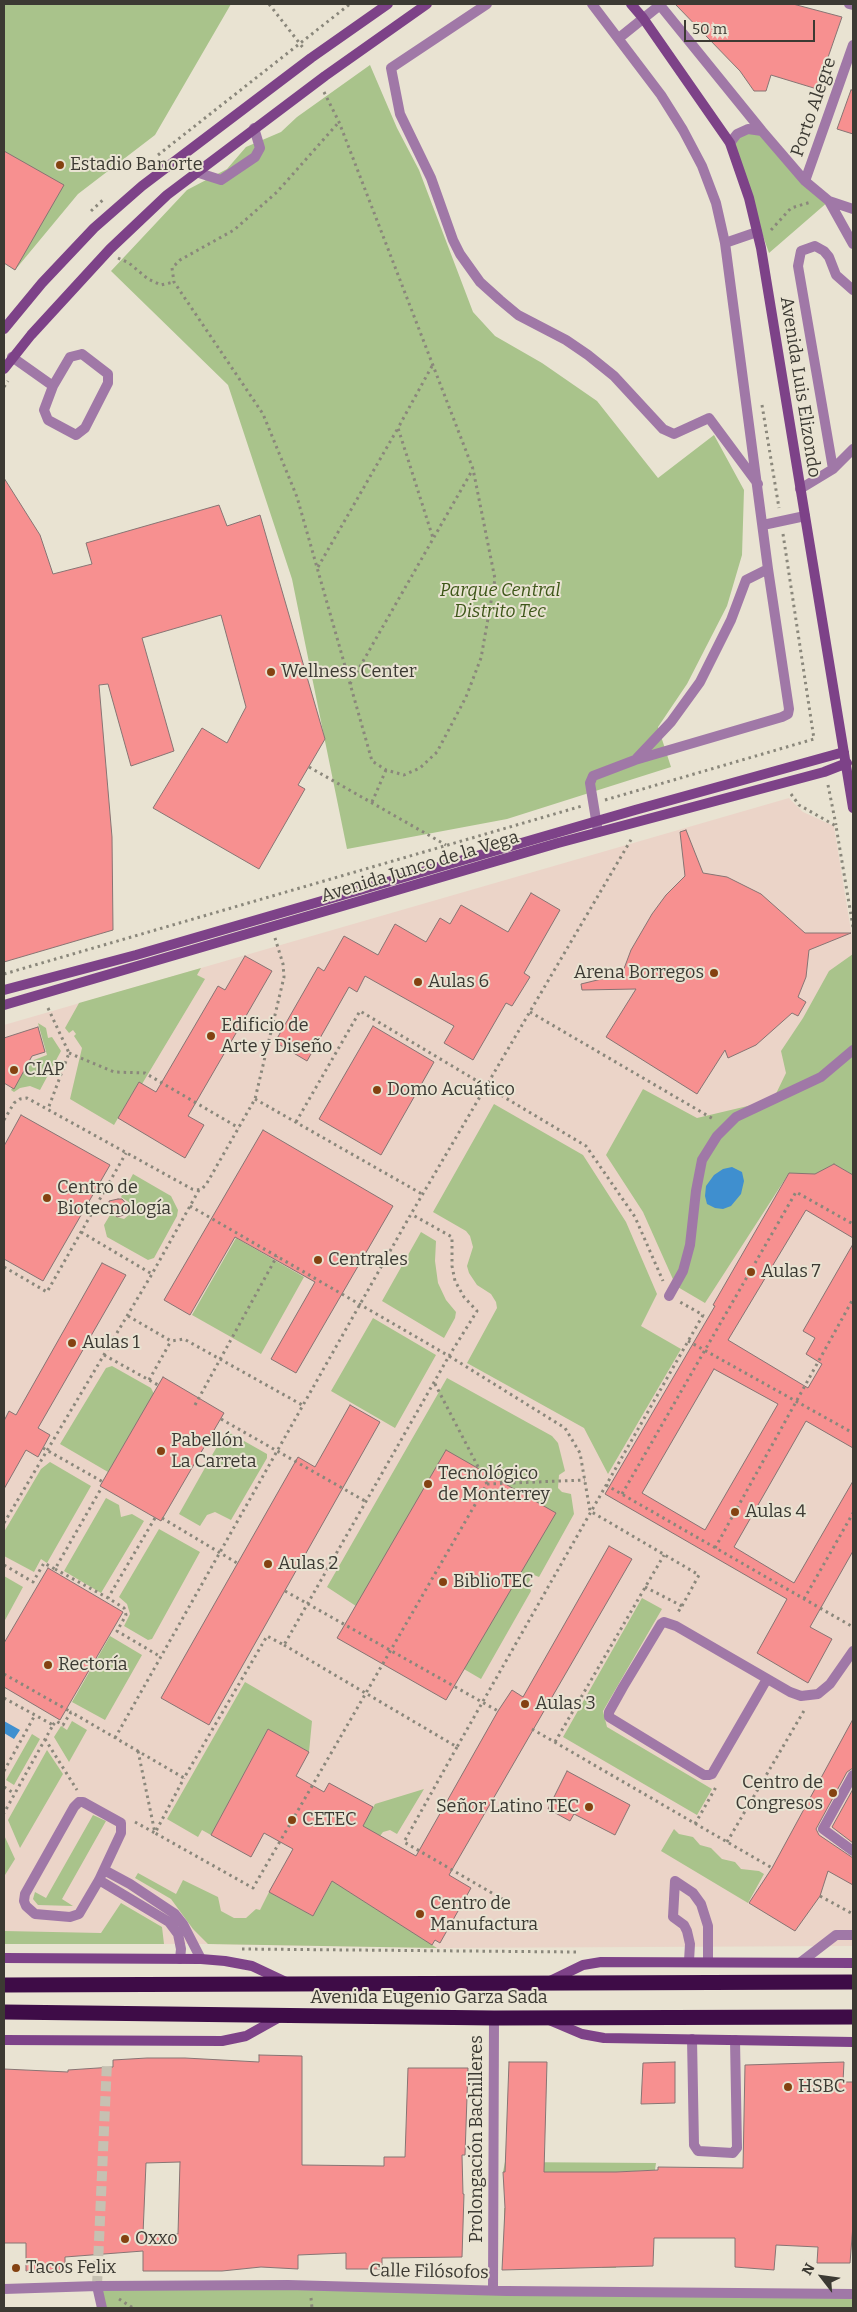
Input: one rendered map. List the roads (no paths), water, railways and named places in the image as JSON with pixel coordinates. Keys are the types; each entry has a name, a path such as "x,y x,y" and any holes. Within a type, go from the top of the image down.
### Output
{"highway":[{"name":"Avenida Eugenio Garza Sada","path":"4,1985 853,1982"},
{"name":"Avenida Eugenio Garza Sada","path":"4,2012 494,2018 645,2016 853,2017"}],"street":[{"path":"4,329 42,282 94,228 142,186 311,58 388,4"},
{"path":"4,369 12,357 110,249 167,195 254,128 427,4"},
{"path":"487,4 391,68 400,114 431,178 453,240 480,282 518,315 566,340 607,371 663,429 674,434 709,418 758,485"},
{"path":"592,4 661,95 683,130 702,166 716,203 725,243 768,569 789,709 788,714 778,718 635,760 593,776 590,783 598,832"},
{"name":"Avenida Luis Elizondo","path":"631,4 643,18 730,144 749,198 761,248 853,808"},
{"path":"619,38 659,4 762,131 806,181 829,201 853,244"},
{"path":"849,4 853,5"},
{"name":"Porto Alegre","path":"806,181 853,45"},
{"path":"196,172 221,180 255,157 260,148 254,128"},
{"path":"730,144 737,134 748,129 762,131"},
{"path":"829,201 853,209"},
{"path":"725,243 757,232"},
{"path":"833,469 798,266 801,251 815,246 824,251 829,257 836,275 853,290"},
{"path":"82,354 108,374 108,383 86,428 76,435 48,420 44,410 53,386 70,357 82,354"},
{"path":"12,357 53,386"},
{"path":"800,489 833,469 853,448"},
{"path":"763,525 805,516"},
{"path":"635,760 660,736 687,701 711,662 731,620 746,580 768,569"},
{"name":"Avenida Junco de la Vega","path":"4,990 136,955 595,821 844,752"},
{"name":"Avenida Junco de la Vega","path":"4,1005 598,832 824,772 846,763"},
{"path":"669,1296 683,1271 690,1245 696,1191 702,1160 717,1136 736,1117 821,1077 853,1050"},
{"path":"767,1679 712,1774 704,1775 609,1717 609,1712 661,1624 664,1622 671,1624 767,1679 801,1696 818,1694 830,1684 853,1651"},
{"path":"853,1775 823,1828 824,1832 853,1850"},
{"path":"79,1802 83,1802 122,1826 121,1833 104,1870 83,1910 74,1916 40,1915 32,1912 24,1901 25,1894 74,1807 79,1802"},
{"path":"104,1870 130,1884 175,1914 200,1959"},
{"path":"99,1880 169,1922 178,1934 180,1959"},
{"path":"689,1961 690,1944 687,1931 684,1925 673,1917 675,1881 693,1893 701,1904 708,1926 708,1961"},
{"path":"801,1962 836,1935 853,1935"},
{"path":"4,1958 200,1959 252,1966 287,1983"},
{"path":"546,1983 566,1972 601,1962 853,1963"},
{"path":"4,2040 222,2041 246,2036 282,2016"},
{"name":"Prolongación Bachilleres","path":"493,2290 494,2018"},
{"path":"543,2018 582,2034 604,2038 635,2040 692,2039 853,2042"},
{"path":"692,2039 694,2146 698,2151 733,2152 737,2148 735,2040"},
{"name":"Calle Filósofos","path":"4,2289 97,2286 288,2285 493,2290 853,2294"},
{"path":"97,2286 102,2308"}],"water":[{"path":"732,1167 742,1172 744,1181 741,1194 731,1206 723,1209 707,1204 705,1196 706,1186 714,1175 723,1169"},
{"path":"4,1721 20,1730 14,1739 4,1733"}],"tunnel":[{"path":"97,2286 107,2062"}],"place":[{"name":"Estadio Banorte","path":"60,165"},
{"name":"Wellness Center","path":"271,672"},
{"name":"Arena Borregos","path":"714,973"},
{"name":"Aulas 6","path":"418,982"},
{"name":"Edificio de Arte y Diseño","path":"211,1036"},
{"name":"CIAP","path":"14,1070"},
{"name":"Domo Acuático","path":"377,1090"},
{"name":"Centro de Biotecnología","path":"47,1198"},
{"name":"Centrales","path":"318,1260"},
{"name":"Aulas 7","path":"751,1272"},
{"name":"Aulas 1","path":"72,1343"},
{"name":"Pabellón La Carreta","path":"161,1451"},
{"name":"Tecnológico de Monterrey","path":"428,1484"},
{"name":"Aulas 4","path":"735,1512"},
{"name":"Aulas 2","path":"268,1564"},
{"name":"BiblioTEC","path":"443,1582"},
{"name":"Rectoría","path":"48,1665"},
{"name":"Aulas 3","path":"525,1704"},
{"name":"Centro de Congresos","path":"833,1793"},
{"name":"Señor Latino TEC","path":"589,1807"},
{"name":"CETEC","path":"292,1820"},
{"name":"Centro de Manufactura","path":"420,1914"},
{"name":"HSBC","path":"788,2087"},
{"name":"Oxxo","path":"125,2239"},
{"name":"Tacos Felix","path":"16,2268"}],"park label":[{"name":"Parque Central Distrito Tec","path":"500,601"}]}
